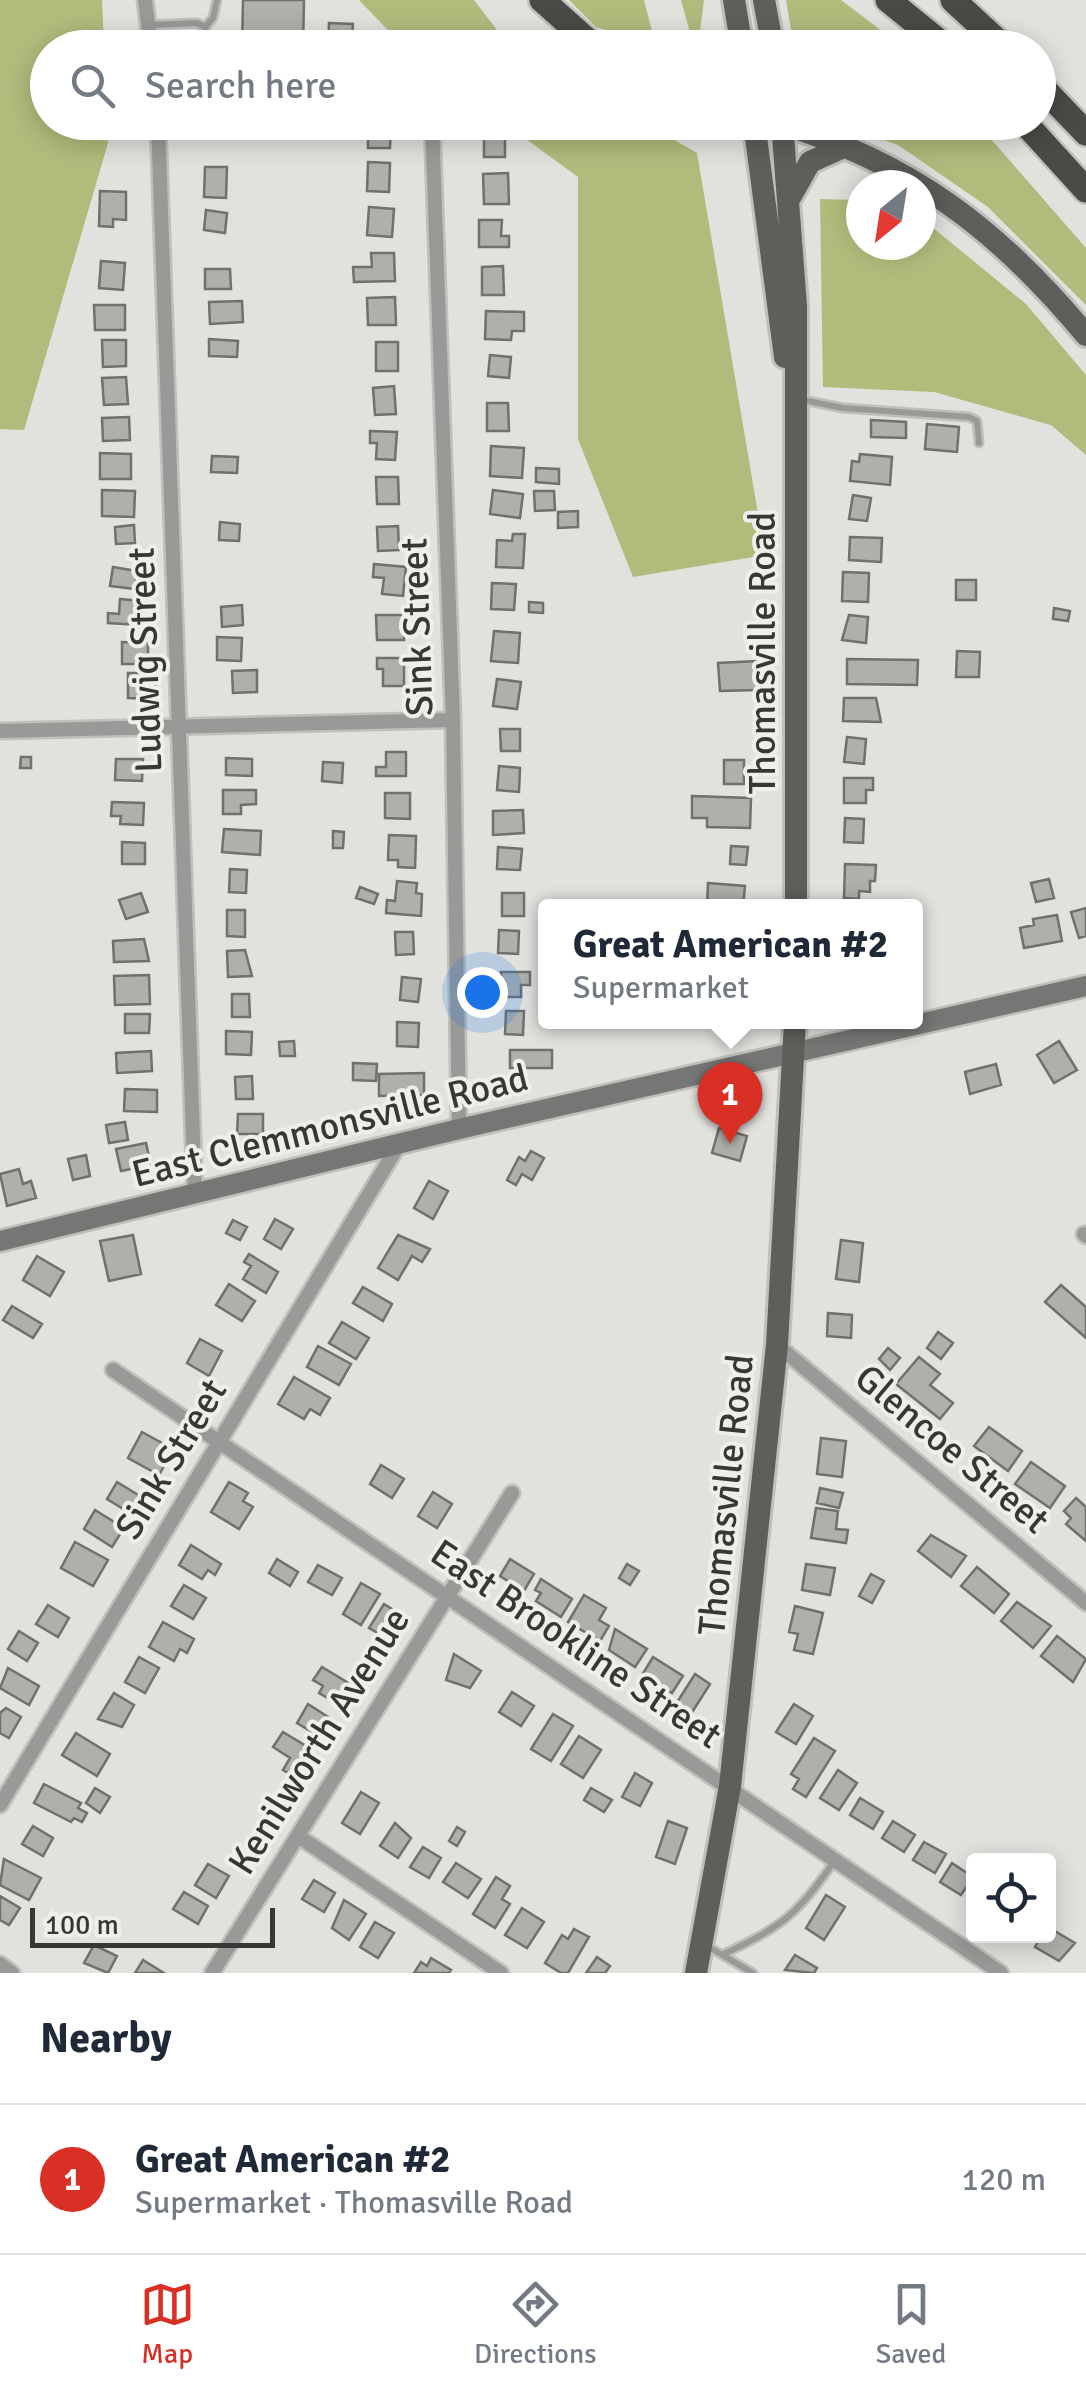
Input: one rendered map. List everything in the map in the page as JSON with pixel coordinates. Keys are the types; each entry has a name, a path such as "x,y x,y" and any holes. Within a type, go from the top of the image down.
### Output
{"highway":[{"path":"542,0 576,30"},
{"path":"888,0 924,30"},
{"path":"953,0 985,30"},
{"path":"1056,102 1086,133"},
{"path":"1040,140 1086,190"}],"main road":[{"path":"734,0 739,30"},
{"path":"764,0 769,30"},
{"name":"Thomasville Road","path":"756,140 775,304 794,399"},
{"name":"Thomasville Road","path":"782,140 796,306 796,899"},
{"path":"829,140 952,204 1024,264 1086,335"},
{"path":"788,201 810,162 846,146"},
{"name":"East Clemmonsville Road","path":"923,1022 1086,986"},
{"name":"Thomasville Road","path":"696,1973 713,1950 777,1345 795,1029"},
{"name":"East Clemmonsville Road","path":"1,1241 890,1029"}],"street":[{"path":"145,0 149,30"},
{"name":"Ludwig Street","path":"159,140 195,1196"},
{"name":"Sink Street","path":"433,140 454,720 459,1129"},
{"path":"0,731 454,720"},
{"name":"Sink Street","path":"0,1805 398,1146"},
{"name":"Glencoe Street","path":"777,1345 1086,1603"},
{"name":"East Brookline Street","path":"113,1370 1001,1973"},
{"name":"Kenilworth Avenue","path":"212,1973 512,1493"},
{"path":"298,1836 501,1973"},
{"path":"0,1964 12,1973"}],"lane":[{"path":"205,27 213,18 217,0"},
{"path":"148,25 197,23 205,27"},
{"path":"794,399 843,408 969,417 977,421 979,443"},
{"path":"713,1950 776,1930 811,1895 836,1859"},
{"path":"713,1950 753,1973"}],"green space":[{"path":"0,0 102,0 103,30 30,30 30,140 108,143 24,430 0,429"},
{"path":"359,0 474,0 497,30 388,30"},
{"path":"569,0 644,0 652,30 605,30 596,27"},
{"path":"681,0 704,0 700,30 689,30"},
{"path":"786,0 841,0 881,30 791,30"},
{"path":"527,140 674,140 697,153 765,555 633,577 578,439 578,177"},
{"path":"884,140 992,140 1086,248 1086,305 988,207"},
{"path":"820,199 846,200 846,260 936,260 936,230 1026,304 1086,375 1086,455 1051,425 934,392 823,387"}],"building":[{"path":"243,0 304,0 303,30 242,30"},
{"path":"329,23 353,24 352,30 329,30"},
{"path":"368,140 390,140 390,148 368,148"},
{"path":"484,140 505,140 505,157 484,157"},
{"path":"368,162 390,163 389,192 367,191"},
{"path":"205,167 227,167 226,198 204,197"},
{"path":"508,173 509,204 484,204 483,174"},
{"path":"100,191 126,192 126,220 113,219 113,227 99,226"},
{"path":"369,207 394,209 392,237 367,235"},
{"path":"206,210 227,213 225,233 204,230"},
{"path":"479,220 502,220 501,236 509,236 509,247 479,247"},
{"path":"371,253 394,253 395,281 354,282 353,267 372,267"},
{"path":"101,261 125,263 123,290 99,288"},
{"path":"503,266 504,295 482,295 482,267"},
{"path":"205,269 230,269 231,289 205,289"},
{"path":"395,297 396,325 368,325 367,298"},
{"path":"242,301 243,322 210,324 209,302"},
{"path":"94,305 125,305 125,330 95,330"},
{"path":"486,311 524,312 524,331 512,331 511,340 485,339"},
{"path":"209,339 238,341 237,357 209,356"},
{"path":"102,340 126,340 126,366 103,367"},
{"path":"376,342 398,342 398,371 376,371"},
{"path":"490,355 511,357 509,378 488,376"},
{"path":"126,377 128,404 104,405 102,378"},
{"path":"394,386 396,414 375,415 373,388"},
{"path":"487,403 508,403 509,431 487,431"},
{"path":"129,417 130,440 103,441 102,418"},
{"path":"871,420 906,422 906,438 871,437"},
{"path":"927,424 959,427 957,452 925,449"},
{"path":"370,431 397,432 395,460 376,459 377,443 370,443"},
{"path":"491,446 524,448 522,478 490,476"},
{"path":"100,453 131,454 131,479 100,479"},
{"path":"860,454 892,457 890,485 850,481 852,461 859,462"},
{"path":"212,456 238,457 237,473 211,472"},
{"path":"536,468 559,469 559,484 536,482"},
{"path":"376,477 398,477 399,504 377,504"},
{"path":"102,490 135,491 134,517 102,516"},
{"path":"493,490 523,494 520,518 490,514"},
{"path":"534,491 554,491 555,510 535,511"},
{"path":"853,495 871,498 867,521 849,519"},
{"path":"578,511 578,527 558,528 558,512"},
{"path":"220,522 240,524 239,541 219,540"},
{"path":"134,525 135,543 116,544 115,527"},
{"path":"398,526 399,550 378,551 377,527"},
{"path":"513,534 525,534 523,568 496,567 497,540 512,541"},
{"path":"850,537 882,538 881,562 849,560"},
{"path":"374,564 406,567 403,596 382,594 384,578 373,577"},
{"path":"113,567 137,571 135,589 110,586"},
{"path":"843,572 869,573 868,602 842,601"},
{"path":"956,580 976,580 976,600 956,600"},
{"path":"492,583 516,584 514,610 491,609"},
{"path":"120,599 141,601 139,625 108,623 108,613 119,614"},
{"path":"529,602 543,603 543,613 529,612"},
{"path":"242,605 243,625 222,627 221,607"},
{"path":"1054,608 1070,611 1068,621 1053,619"},
{"path":"376,615 404,615 404,640 377,640"},
{"path":"849,615 868,617 866,643 842,640"},
{"path":"494,631 520,633 518,663 491,661"},
{"path":"217,637 242,638 241,661 217,660"},
{"path":"122,642 148,643 148,664 122,664"},
{"path":"957,651 980,652 979,677 956,677"},
{"path":"377,658 404,658 404,686 383,686 383,669 377,669"},
{"path":"847,659 918,660 917,685 847,684"},
{"path":"757,661 758,690 720,691 718,663"},
{"path":"257,670 257,692 233,693 232,671"},
{"path":"128,673 155,673 155,699 128,698"},
{"path":"497,679 521,682 517,709 493,706"},
{"path":"844,698 876,698 881,722 843,721"},
{"path":"500,729 520,729 520,751 501,751"},
{"path":"847,737 866,739 864,764 844,762"},
{"path":"386,752 406,752 406,776 376,776 376,767 386,767"},
{"path":"21,757 31,757 31,768 20,768"},
{"path":"226,758 252,759 252,776 226,775"},
{"path":"116,759 143,759 142,781 115,780"},
{"path":"724,760 744,760 744,784 724,784"},
{"path":"323,762 343,763 342,783 322,781"},
{"path":"499,766 520,768 519,792 497,790"},
{"path":"844,778 873,778 873,790 866,790 866,803 844,803"},
{"path":"223,790 256,790 256,804 241,805 241,814 223,814"},
{"path":"385,793 410,793 410,819 385,818"},
{"path":"692,796 751,798 750,828 707,827 707,818 692,818"},
{"path":"112,802 144,803 143,825 120,824 121,816 111,816"},
{"path":"523,810 524,833 493,835 493,811"},
{"path":"845,818 864,819 863,843 844,842"},
{"path":"224,829 261,831 260,855 222,852"},
{"path":"333,831 344,832 343,848 333,848"},
{"path":"389,835 416,836 415,868 398,867 398,860 388,860"},
{"path":"122,842 145,843 145,864 122,864"},
{"path":"731,846 748,847 746,865 730,864"},
{"path":"498,847 522,849 520,870 497,869"},
{"path":"845,864 876,865 870,892 859,891 859,899 844,898"},
{"path":"230,869 247,870 246,893 229,892"},
{"path":"1049,879 1054,898 1036,902 1031,883"},
{"path":"397,881 417,883 416,893 422,894 421,916 386,913 387,900 395,901"},
{"path":"708,883 745,886 744,899 707,899"},
{"path":"360,887 378,894 374,904 356,898"},
{"path":"141,893 148,912 126,919 119,900"},
{"path":"502,893 524,893 524,916 502,916"},
{"path":"1086,908 1086,936 1079,938 1071,912"},
{"path":"227,910 245,910 245,937 227,936"},
{"path":"1057,915 1062,941 1024,948 1020,928 1034,925 1033,919"},
{"path":"499,930 519,931 518,954 498,953"},
{"path":"395,932 413,932 414,954 396,955"},
{"path":"144,939 149,961 114,962 113,941"},
{"path":"245,950 252,976 228,977 227,951"},
{"path":"501,972 530,972 530,985 521,985 521,997 501,997"},
{"path":"149,975 150,1004 115,1005 114,976"},
{"path":"402,977 421,979 418,1002 400,1000"},
{"path":"232,994 249,994 250,1017 232,1017"},
{"path":"506,1011 524,1011 523,1035 505,1034"},
{"path":"125,1014 150,1014 149,1033 125,1033"},
{"path":"397,1022 419,1023 418,1047 397,1046"},
{"path":"226,1031 252,1032 251,1055 226,1054"},
{"path":"294,1041 295,1056 280,1056 279,1042"},
{"path":"1059,1041 1077,1070 1054,1083 1037,1055"},
{"path":"510,1050 552,1050 552,1068 510,1068"},
{"path":"151,1051 152,1071 117,1073 116,1053"},
{"path":"353,1063 377,1064 376,1081 353,1080"},
{"path":"996,1064 1001,1085 970,1094 965,1072"},
{"path":"424,1073 424,1095 379,1096 379,1074"},
{"path":"252,1076 253,1099 236,1099 235,1077"},
{"path":"125,1089 157,1090 157,1112 124,1111"},
{"path":"238,1114 263,1114 263,1134 237,1134"},
{"path":"125,1122 128,1140 109,1143 106,1125"},
{"path":"719,1128 747,1136 740,1161 712,1153"},
{"path":"146,1143 151,1165 121,1171 116,1149"},
{"path":"531,1151 544,1158 532,1180 522,1174 516,1185 507,1180 519,1157 525,1161"},
{"path":"86,1155 90,1176 73,1180 68,1159"},
{"path":"19,1169 23,1184 31,1181 36,1198 7,1206 0,1174"},
{"path":"429,1181 448,1191 433,1219 414,1208"},
{"path":"275,1219 293,1229 281,1249 264,1239"},
{"path":"233,1220 247,1227 240,1240 226,1233"},
{"path":"133,1235 141,1274 109,1281 100,1241"},
{"path":"398,1235 430,1249 422,1262 412,1256 398,1280 378,1268"},
{"path":"841,1240 863,1243 859,1282 836,1279"},
{"path":"249,1254 278,1272 266,1293 243,1279 251,1266 244,1262"},
{"path":"37,1256 64,1272 50,1296 23,1280"},
{"path":"229,1284 255,1301 242,1321 216,1305"},
{"path":"1061,1285 1086,1307 1086,1338 1045,1302"},
{"path":"363,1287 392,1304 383,1321 353,1303"},
{"path":"12,1306 42,1324 33,1338 3,1320"},
{"path":"828,1313 852,1315 851,1338 827,1336"},
{"path":"342,1322 369,1338 356,1359 329,1343"},
{"path":"938,1332 953,1343 941,1359 927,1348"},
{"path":"200,1339 222,1351 209,1376 187,1363"},
{"path":"318,1346 351,1364 339,1385 307,1367"},
{"path":"888,1348 900,1358 890,1370 879,1359"},
{"path":"919,1357 940,1374 930,1385 953,1403 940,1419 896,1384"},
{"path":"294,1377 330,1398 320,1415 310,1409 304,1419 278,1404"},
{"path":"989,1427 1022,1451 1008,1471 974,1446"},
{"path":"142,1432 173,1449 159,1475 128,1458"},
{"path":"821,1438 846,1441 842,1477 817,1474"},
{"path":"1031,1462 1065,1486 1050,1508 1015,1484"},
{"path":"381,1465 404,1479 392,1498 370,1484"},
{"path":"117,1482 148,1501 138,1518 107,1499"},
{"path":"229,1482 248,1493 243,1501 253,1507 239,1529 211,1512"},
{"path":"820,1488 843,1493 839,1508 817,1503"},
{"path":"433,1492 452,1504 437,1528 418,1516"},
{"path":"1076,1498 1086,1507 1086,1541 1066,1524 1071,1518 1064,1511"},
{"path":"816,1508 838,1511 836,1529 848,1530 846,1543 811,1538"},
{"path":"95,1510 124,1528 112,1547 84,1529"},
{"path":"931,1535 966,1556 951,1577 918,1551"},
{"path":"75,1542 108,1560 93,1586 61,1568"},
{"path":"191,1545 221,1564 215,1575 208,1570 202,1579 179,1565"},
{"path":"277,1559 298,1572 290,1586 269,1573"},
{"path":"510,1559 534,1574 524,1591 500,1576"},
{"path":"627,1564 639,1571 630,1585 619,1578"},
{"path":"806,1564 835,1568 830,1595 802,1590"},
{"path":"318,1565 342,1578 332,1595 308,1582"},
{"path":"977,1567 1009,1594 994,1613 961,1586"},
{"path":"871,1574 884,1581 872,1603 859,1596"},
{"path":"541,1579 572,1599 561,1617 536,1601 541,1593 535,1590"},
{"path":"361,1583 380,1594 361,1625 343,1614"},
{"path":"184,1585 206,1598 193,1619 171,1606"},
{"path":"584,1595 606,1608 599,1620 609,1626 600,1641 568,1622"},
{"path":"1017,1602 1051,1626 1033,1648 1001,1621"},
{"path":"384,1604 406,1618 392,1641 369,1628"},
{"path":"48,1605 69,1618 58,1637 36,1624"},
{"path":"795,1606 823,1613 813,1654 794,1650 798,1634 789,1632"},
{"path":"163,1622 194,1639 187,1653 180,1649 174,1661 149,1647"},
{"path":"615,1629 647,1649 635,1667 609,1650"},
{"path":"19,1631 38,1643 27,1661 8,1649"},
{"path":"1057,1636 1086,1659 1073,1682 1041,1656"},
{"path":"454,1654 481,1671 470,1688 446,1680"},
{"path":"139,1657 159,1668 145,1693 125,1682"},
{"path":"653,1657 683,1676 672,1693 642,1675"},
{"path":"322,1667 350,1684 338,1704 319,1693 323,1686 313,1680"},
{"path":"8,1668 39,1686 29,1705 0,1688"},
{"path":"695,1674 710,1684 691,1714 676,1704"},
{"path":"512,1692 534,1706 521,1726 499,1712"},
{"path":"114,1693 134,1705 122,1727 98,1719"},
{"path":"308,1704 328,1717 317,1735 297,1723"},
{"path":"794,1704 813,1716 796,1744 776,1732"},
{"path":"6,1708 21,1717 9,1738 0,1733 0,1713"},
{"path":"553,1714 573,1726 551,1761 531,1749"},
{"path":"283,1732 311,1749 294,1776 283,1770 290,1758 273,1747"},
{"path":"76,1733 110,1754 97,1776 62,1755"},
{"path":"579,1736 601,1750 583,1778 561,1764"},
{"path":"814,1738 835,1751 806,1797 793,1789 799,1779 791,1774"},
{"path":"838,1770 857,1783 839,1810 820,1798"},
{"path":"635,1773 652,1783 640,1806 622,1797"},
{"path":"44,1784 81,1803 78,1808 87,1813 82,1822 74,1818 71,1822 34,1803"},
{"path":"95,1788 110,1797 100,1813 86,1803"},
{"path":"591,1788 612,1800 604,1812 584,1800"},
{"path":"361,1792 379,1803 360,1834 342,1823"},
{"path":"860,1798 883,1812 873,1829 850,1815"},
{"path":"668,1821 687,1828 675,1864 656,1857"},
{"path":"893,1821 915,1835 904,1852 882,1838"},
{"path":"395,1823 411,1838 398,1858 380,1846"},
{"path":"33,1826 53,1838 43,1856 22,1844"},
{"path":"457,1827 465,1832 457,1846 449,1841"},
{"path":"924,1842 946,1854 935,1873 913,1860"},
{"path":"423,1847 441,1858 429,1878 410,1867"},
{"path":"4,1859 41,1878 29,1900 0,1885"},
{"path":"456,1863 481,1879 468,1898 443,1882"},
{"path":"952,1863 966,1872 966,1888 961,1895 940,1882"},
{"path":"208,1864 229,1876 216,1898 195,1885"},
{"path":"496,1877 510,1886 502,1899 510,1904 495,1928 473,1914"},
{"path":"314,1880 335,1893 324,1912 302,1899"},
{"path":"184,1892 208,1906 198,1924 173,1909"},
{"path":"826,1895 845,1907 824,1940 806,1928"},
{"path":"0,1896 20,1908 9,1925 0,1920"},
{"path":"344,1900 366,1914 349,1940 332,1928"},
{"path":"522,1908 544,1922 527,1948 505,1935"},
{"path":"375,1922 394,1933 378,1958 360,1947"},
{"path":"574,1929 589,1937 568,1973 561,1973 545,1963 562,1935 568,1939"},
{"path":"1056,1932 1075,1943 1059,1961 1035,1947 1037,1943 1056,1943"},
{"path":"94,1945 117,1956 108,1973 84,1963"},
{"path":"795,1955 817,1968 814,1973 785,1970"},
{"path":"597,1957 610,1966 605,1973 586,1973"},
{"path":"431,1958 451,1970 449,1973 414,1973 421,1962 427,1966"},
{"path":"143,1960 164,1973 135,1973"}],"place":[{"name":"Great American #2","path":"730,1144"}]}
